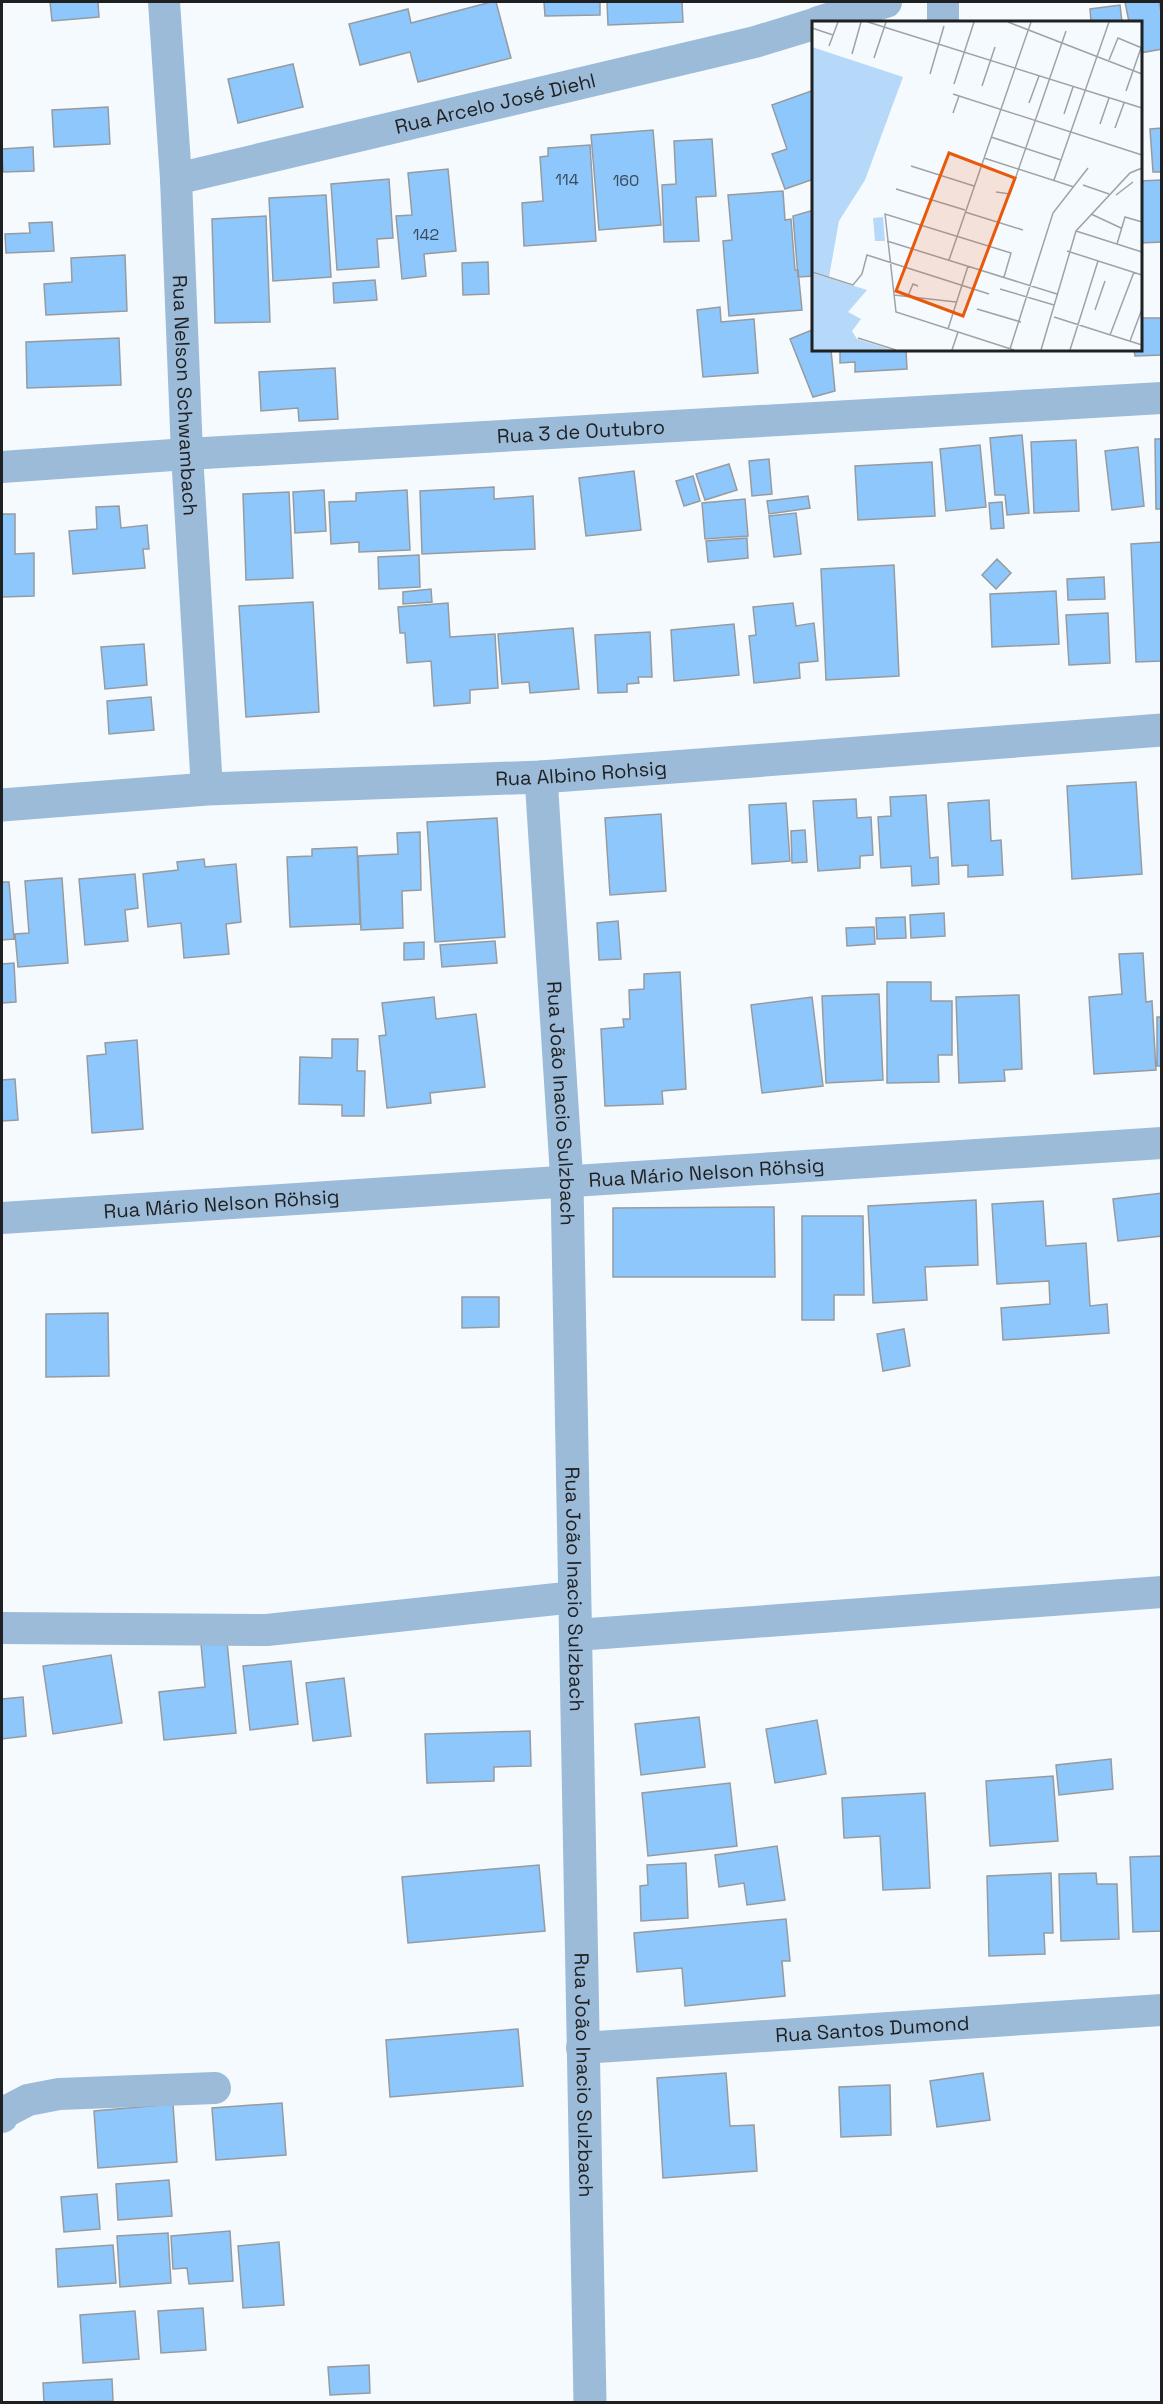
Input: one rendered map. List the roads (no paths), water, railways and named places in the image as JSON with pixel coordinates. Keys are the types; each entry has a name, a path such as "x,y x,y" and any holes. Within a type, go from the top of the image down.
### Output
{"street":[{"name":"Rua Nelson Schwambach","path":"164,2 176,179 187,454 207,789"},
{"path":"821,21 886,2"},
{"path":"943,2 943,21"},
{"name":"Rua Arcelo José Diehl","path":"176,179 755,42 812,24"},
{"name":"Rua 3 de Outubro","path":"2,467 187,454 1161,398"},
{"name":"Rua Albino Rohsig","path":"2,806 207,789 541,777 1161,730"},
{"name":"Rua João Inacio Sulzbach","path":"541,777 567,1183 590,2403"},
{"name":"Rua Mário Nelson Röhsig","path":"2,1218 1161,1143"},
{"path":"576,1635 1161,1592"},
{"path":"2,1628 267,1630 575,1598"},
{"name":"Rua Santos Dumond","path":"582,2048 1161,2010"},
{"path":"2,2116 3,2113 28,2100 59,2094 215,2088"}]}
